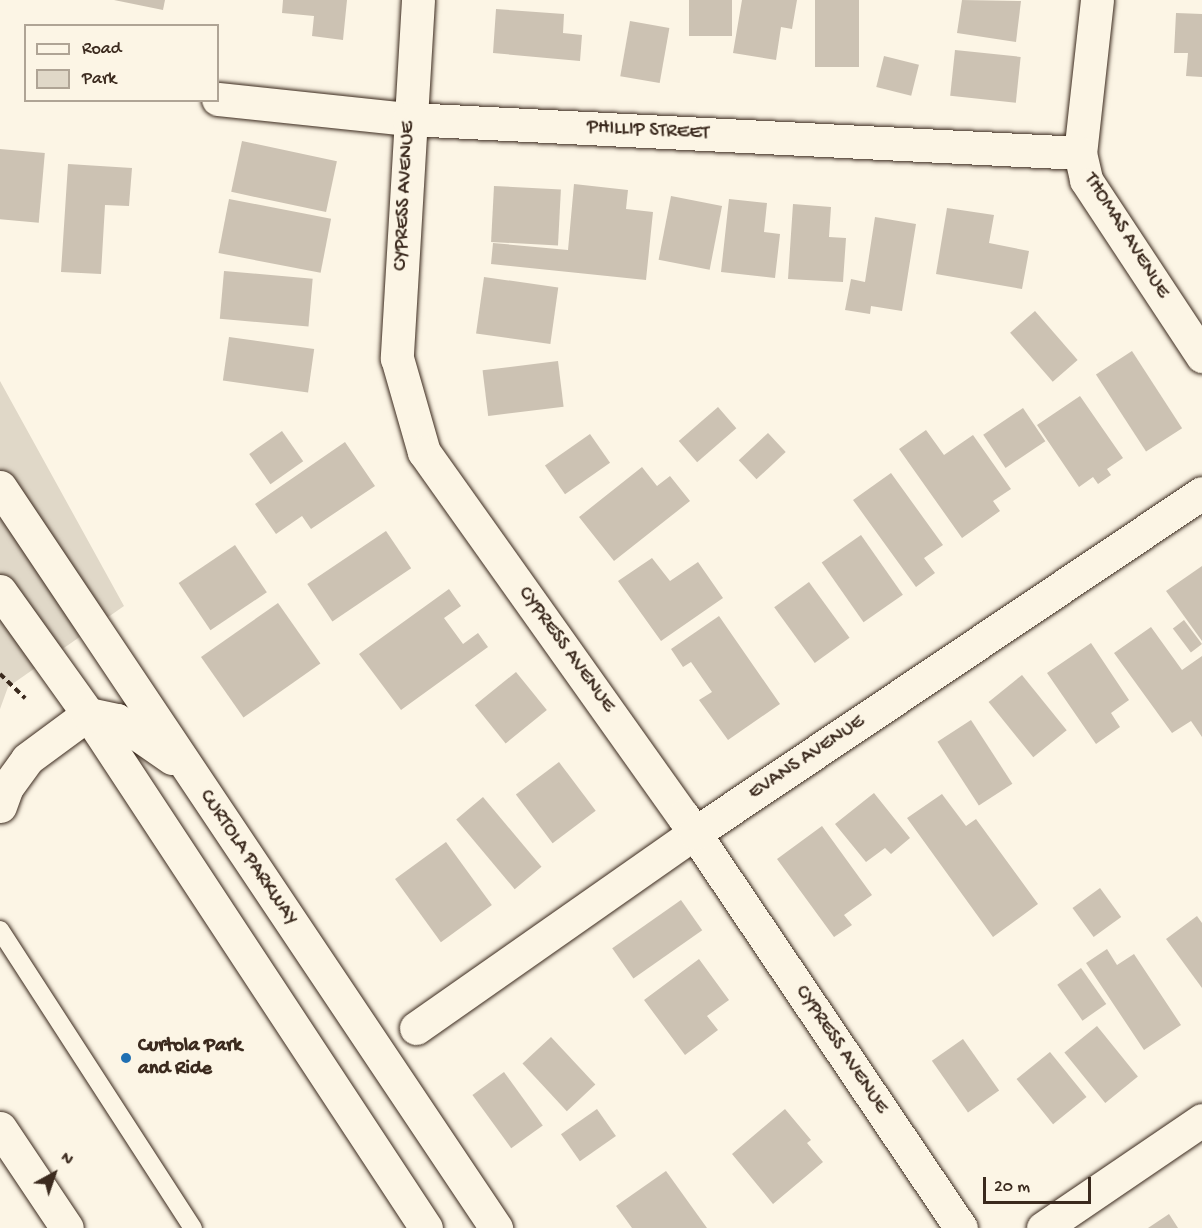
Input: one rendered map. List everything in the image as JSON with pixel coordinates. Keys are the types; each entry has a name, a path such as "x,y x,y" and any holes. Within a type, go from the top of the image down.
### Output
{"street":[{"name":"CYPRESS AVENUE","path":"418,0 409,119 397,358 424,452 565,644 696,833 961,1228"},
{"name":"THOMAS AVENUE","path":"1097,0 1080,153 1086,180 1202,356"},
{"name":"PHILLIP STREET","path":"219,99 409,119 1080,153"},
{"name":"CURTOLA PARKWAY","path":"0,487 496,1228"},
{"name":"EVANS AVENUE","path":"416,1028 696,833 1202,493"},
{"path":"0,591 87,714 426,1228"},
{"path":"0,806 7,787 27,759 87,714 117,720 192,773"},
{"path":"1043,1228 1202,1120"},
{"path":"0,1128 67,1228"}],"lane":[{"path":"0,930 193,1228"}],"path":[{"path":"0,674 25,698"}],"green space":[{"path":"0,381 124,606 8,687 0,709"}],"building":[{"path":"114,0 165,0 163,10"},
{"path":"283,0 347,0 343,40 312,36 314,16 282,13"},
{"path":"689,0 732,0 732,36 689,36"},
{"path":"742,0 797,0 792,29 781,27 776,60 733,53"},
{"path":"815,0 859,0 859,67 815,67"},
{"path":"962,0 1021,1 1016,42 957,33"},
{"path":"496,9 564,14 563,33 582,35 580,61 493,53"},
{"path":"1176,13 1202,14 1202,77 1186,76 1188,53 1174,53"},
{"path":"630,21 669,28 660,83 620,76"},
{"path":"955,50 1021,57 1016,103 950,96"},
{"path":"884,56 919,65 911,96 876,87"},
{"path":"242,141 337,161 326,212 231,192"},
{"path":"0,149 45,153 39,223 0,219"},
{"path":"68,164 132,168 129,206 105,205 101,274 61,272"},
{"path":"574,184 628,190 626,209 653,212 646,280 491,264 493,243 568,250"},
{"path":"494,186 561,190 558,245 491,242"},
{"path":"671,196 722,206 710,270 659,260"},
{"path":"229,199 331,219 321,273 219,253"},
{"path":"729,199 767,203 764,232 780,234 775,278 721,272"},
{"path":"793,204 831,207 829,237 846,238 843,282 788,279"},
{"path":"947,208 994,215 989,243 1029,251 1022,289 936,274"},
{"path":"875,217 916,224 902,311 871,306 870,314 845,310 851,279 865,282"},
{"path":"224,271 313,279 308,327 220,319"},
{"path":"484,277 558,287 550,344 476,333"},
{"path":"1035,311 1078,360 1053,382 1010,333"},
{"path":"229,337 314,349 308,393 223,381"},
{"path":"1132,351 1182,428 1146,452 1096,374"},
{"path":"558,361 564,407 488,416 483,370"},
{"path":"1080,396 1123,458 1107,469 1111,475 1098,484 1093,477 1079,487 1037,425"},
{"path":"718,407 736,428 697,462 679,441"},
{"path":"1023,408 1045,441 1006,468 983,435"},
{"path":"926,430 944,455 973,435 1011,489 993,501 1000,511 962,538 899,449"},
{"path":"282,431 303,461 270,484 249,454"},
{"path":"768,433 786,452 756,479 739,460"},
{"path":"590,434 610,463 565,494 545,466"},
{"path":"345,442 375,486 311,529 302,516 276,534 255,504"},
{"path":"642,467 657,486 670,476 690,501 614,561 579,517"},
{"path":"891,473 943,545 924,558 935,573 916,587 853,500"},
{"path":"386,531 411,568 332,621 307,584"},
{"path":"861,535 903,595 864,622 822,563"},
{"path":"235,545 267,592 210,630 179,583"},
{"path":"652,558 670,581 698,562 723,598 661,641 618,581"},
{"path":"1202,566 1202,641 1166,591"},
{"path":"809,582 850,638 815,663 774,607"},
{"path":"449,589 461,606 444,618 463,644 478,633 488,647 401,710 359,654"},
{"path":"278,603 320,664 243,718 201,657"},
{"path":"719,616 780,704 728,740 699,700 712,692 691,662 683,667 671,649"},
{"path":"1184,620 1202,644 1191,652 1173,628"},
{"path":"1151,627 1182,670 1202,656 1202,737 1191,721 1172,733 1114,653"},
{"path":"1091,643 1129,700 1111,713 1120,727 1096,744 1047,673"},
{"path":"516,672 547,710 506,743 475,705"},
{"path":"1022,675 1067,730 1033,757 989,702"},
{"path":"971,720 1012,784 979,806 937,742"},
{"path":"559,762 596,811 553,843 516,794"},
{"path":"874,793 910,838 891,854 885,848 866,862 835,824"},
{"path":"942,794 966,826 976,819 1038,904 993,937 907,818"},
{"path":"483,797 541,867 515,889 456,819"},
{"path":"822,826 872,895 844,915 852,925 834,937 777,859"},
{"path":"446,842 492,905 441,942 395,879"},
{"path":"1100,888 1121,917 1094,937 1072,908"},
{"path":"681,900 702,930 633,978 612,948"},
{"path":"1197,916 1202,923 1202,988 1166,939"},
{"path":"1107,949 1117,965 1134,954 1181,1025 1144,1050 1086,963"},
{"path":"699,959 729,1000 707,1016 718,1030 685,1055 644,1000"},
{"path":"1081,968 1106,1004 1082,1021 1057,985"},
{"path":"1097,1026 1138,1077 1105,1103 1064,1052"},
{"path":"551,1037 595,1085 567,1111 522,1064"},
{"path":"963,1039 999,1091 968,1112 932,1061"},
{"path":"1050,1052 1087,1097 1053,1124 1017,1079"},
{"path":"504,1072 543,1125 511,1148 472,1095"},
{"path":"597,1109 616,1136 580,1161 561,1134"},
{"path":"785,1109 811,1140 807,1143 823,1162 773,1204 732,1154"},
{"path":"666,1171 707,1228 632,1228 616,1206"},
{"path":"1169,1214 1178,1228 1148,1228"}],"place":[{"name":"Curtola Park and Ride","path":"126,1058"}]}
